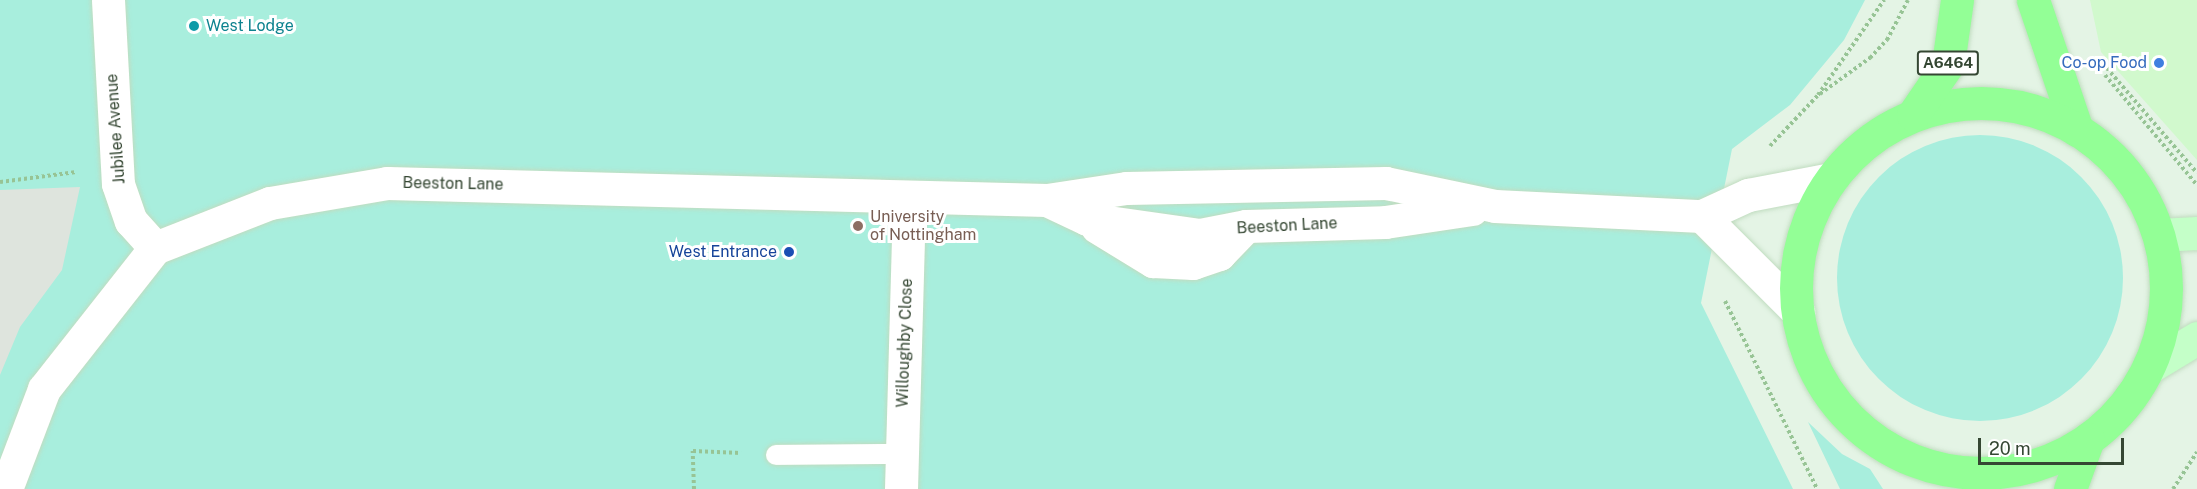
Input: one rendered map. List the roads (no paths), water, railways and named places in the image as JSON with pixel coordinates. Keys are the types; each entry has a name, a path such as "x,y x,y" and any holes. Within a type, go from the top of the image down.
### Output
{"main road":[{"name":"A6464","path":"1913,116 1948,64 1957,0"},
{"path":"2033,0 2077,130"},
{"path":"1984,103 2022,107 2077,130 2130,178 2159,235 2166,302 2149,367 2113,419 2088,439 2037,465 2009,471 1961,471 1925,476 1849,417 1815,368 1798,312 1804,234 1831,179 1882,131 1913,116 1984,103"},
{"path":"2159,235 2197,233"},
{"path":"2149,367 2197,338"},
{"path":"2070,489 2088,439"}],"street":[{"name":"Jubilee Avenue","path":"108,0 118,184 131,221 154,248"},
{"path":"1798,312 1702,216 1748,195 1831,179"},
{"name":"Beeston Lane","path":"154,248 270,203 387,183 1047,200 1126,188 1386,183 1495,206 1702,216"},
{"name":"Willoughby Close","path":"901,489 909,197"},
{"name":"Beeston Lane","path":"1047,200 1087,219 1200,235 1246,226 1385,222 1495,206"},
{"path":"6,489 44,389 154,248"}],"lane":[{"path":"776,455 902,454"}],"place":[{"name":"West Lodge","path":"194,26"},
{"name":"Co-op Food","path":"2159,63"},
{"name":"University of Nottingham","path":"858,226"},
{"name":"West Entrance","path":"789,252"}]}
